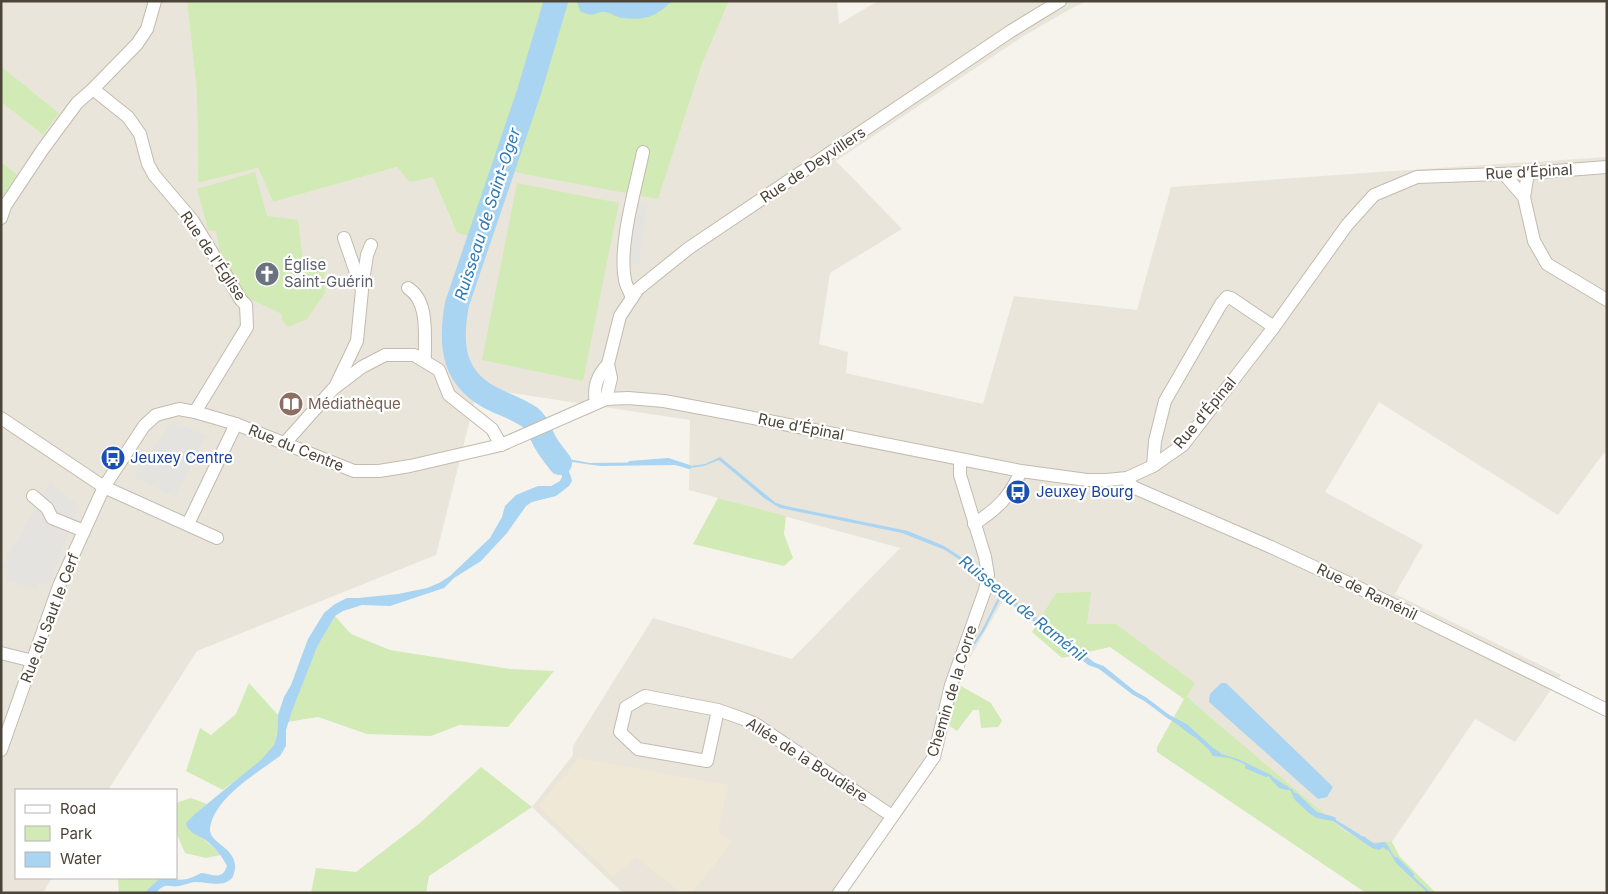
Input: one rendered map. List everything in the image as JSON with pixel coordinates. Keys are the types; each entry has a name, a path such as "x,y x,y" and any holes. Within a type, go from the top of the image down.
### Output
{"street":[{"path":"2,209 77,103 137,44 147,29 155,1"},
{"name":"Rue de Deyvillers","path":"601,401 594,393 595,385 602,370 608,364 620,316 638,289 689,248 1011,31 1060,1"},
{"name":"Rue de l'Église","path":"93,89 128,117 140,134 148,164 154,175 193,221 241,300 246,305 247,327 196,412"},
{"path":"632,298 625,280 624,256 628,223 643,152"},
{"name":"Rue d’Épinal","path":"601,401 628,398 664,401 1020,471 1087,480 1127,478 1153,466 1183,445 1274,327 1347,225 1374,195 1417,177 1528,173 1607,167"},
{"path":"1528,173 1524,197 1534,241 1547,264 1607,300"},
{"path":"1504,174 1524,197"},
{"path":"344,238 362,290"},
{"path":"334,389 357,341 367,255 371,245"},
{"path":"408,288 417,294 423,313 425,360"},
{"path":"1153,466 1155,441 1165,401 1221,304 1227,297 1274,327"},
{"path":"284,444 334,389 362,367 385,355 414,354 439,370 449,395 492,429 501,445"},
{"name":"Rue du Centre","path":"104,487 140,432 156,415 179,409 236,424 354,471 379,471 410,466 501,445 601,401"},
{"path":"1,418 104,487 217,538"},
{"path":"188,524 236,424"},
{"name":"Chemin de la Corre","path":"839,893 934,757 951,685 985,590 988,575 985,557 960,475 960,459"},
{"path":"974,524 996,510 1013,488 1020,471"},
{"name":"Rue de Raménil","path":"1127,478 1129,483 1135,488 1345,581 1607,710"},
{"name":"Rue du Saut le Cerf","path":"2,744 59,586 104,487"},
{"path":"33,496 47,508 52,518 84,531"},
{"path":"1,653 33,661"},
{"name":"Allée de la Boudière","path":"718,710 707,761 638,749 620,732 626,707 645,696 718,710 754,724 892,816"}],"shaded area":[{"path":"1,1 187,1 197,94 198,183 258,168 273,202 397,167 433,177 457,233 475,238 496,170 658,198 702,64 729,1 837,1 839,24 878,1 1087,1 1022,37 836,161 902,229 830,273 819,344 848,352 846,373 983,404 1014,296 1137,310 1171,187 1607,157 1607,452 1603,454 1558,515 1379,402 1325,492 1423,545 1395,594 1561,675 1515,742 1475,719 1392,842 1372,842 1346,832 1196,705 1187,696 1194,683 1116,625 1087,624 1056,593 1038,624 1005,601 1002,602 964,668 947,723 932,754 835,893 623,893 532,807 573,755 573,746 653,618 792,659 900,548 689,490 690,420 478,388 436,555 197,651 109,789 15,789 15,879 51,879 43,893 1,893 1,195 4,196 18,175 1,162 1,102 43,135 59,113 1,66"},
{"path":"638,202 648,204 641,244 640,265 630,264 634,218"},
{"path":"172,422 206,435 176,497 134,477"},
{"path":"50,483 76,504 77,512 49,585 39,582 36,590 6,580 10,571 2,567"},
{"path":"579,758 728,785 718,831 732,842 692,893 681,893 636,857 613,877 538,806"}],"green space":[{"path":"187,1 552,1 548,24 556,23 564,1 729,1 702,64 658,199 508,171 521,132 510,130 475,238 457,233 433,177 410,182 397,167 273,202 258,168 198,183 197,94"},
{"path":"1,66 59,113 43,135 1,102"},
{"path":"1,162 18,175 4,196 1,195"},
{"path":"255,172 267,216 298,220 303,262 324,257 325,293 307,319 288,327 282,320 282,314 244,296 222,261 216,231 208,230 197,189"},
{"path":"517,183 619,203 583,381 482,360"},
{"path":"718,498 786,516 784,534 793,558 784,566 693,544"},
{"path":"1091,592 1087,624 1116,624 1195,683 1187,696 1196,705 1346,832 1372,842 1392,842 1400,857 1436,893 1366,893 1157,752 1157,747 1184,699 1110,647 1062,658 1032,632 1056,593"},
{"path":"335,616 351,634 390,650 510,669 554,671 508,727 459,725 431,736 367,734 318,717 287,722 317,647"},
{"path":"249,683 278,715 276,739 272,749 260,762 223,790 186,771 200,728 211,735 236,714"},
{"path":"959,685 991,703 1002,721 998,727 981,728 979,710 973,710 957,731 947,724 944,746 930,774 844,893 947,723"},
{"path":"481,767 532,807 429,876 426,893 311,893 316,868 356,872 420,823"},
{"path":"191,798 207,804 196,813 204,839 221,855 206,858 185,853 178,837 178,802"},
{"path":"119,879 159,879 144,893 119,893"}],"water":[{"path":"552,1 562,1 556,23 547,24"},
{"path":"577,1 672,1 656,14 644,18 631,19 621,18 605,12 592,15 585,13 580,11"},
{"path":"510,130 521,131 508,171 496,170"},
{"path":"547,435 563,458 590,463 666,462 691,466 705,464 720,457 776,503 908,531 944,546 981,570 990,581 1021,606 1134,693 1145,699 1169,717 1186,726 1194,734 1207,742 1214,752 1238,759 1271,775 1280,786 1292,789 1309,810 1316,814 1331,817 1359,834 1371,845 1387,845 1398,862 1431,893 1428,893 1397,864 1387,848 1384,847 1379,850 1372,848 1333,821 1317,818 1310,814 1295,800 1290,790 1279,788 1268,776 1230,758 1213,756 1203,742 1156,708 1132,694 1002,595 984,631 958,669 959,664 982,630 1000,594 987,588 975,570 945,550 902,533 780,508 764,498 719,460 704,466 691,468 674,465 600,466 565,461 572,481 569,486 556,496 532,502 526,506 507,533 481,561 454,578 444,588 390,606 362,605 343,611 335,616 317,647 292,711 286,730 286,746 280,756 227,797 213,818 210,829 211,834 228,851 234,862 235,869 232,878 223,883 194,882 179,886 165,886 156,893 144,893 159,879 180,880 201,873 217,876 223,874 227,866 223,859 207,841 189,830 186,823 261,760 274,745 277,735 278,715 284,697 291,685 308,639 324,613 335,604 347,598 398,594 427,588 450,576 490,538 502,517 505,506 516,495 538,486 551,486 560,481 562,477 561,471 543,452 536,440"},
{"path":"1221,683 1226,683 1333,787 1327,797 1318,799 1209,702 1210,694"}],"waterway":[{"name":"Ruisseau de Saint-Oger","path":"556,1 529,92 457,304 454,334 457,361 471,383 482,393 531,418 537,425 546,445 560,463"},
{"name":"Ruisseau de Raménil","path":"630,463 668,460 689,467"},
{"name":"Ruisseau de Raménil","path":"993,587 1089,663 1103,668 1134,693 1169,717 1186,726 1219,754"},
{"name":"Ruisseau de Raménil","path":"1247,767 1266,775"},
{"name":"Ruisseau de Raménil","path":"1274,780 1287,788"},
{"name":"Ruisseau de Raménil","path":"1296,795 1316,814 1334,819"},
{"name":"Ruisseau de Raménil","path":"1363,838 1374,846 1384,844 1387,848"},
{"name":"Ruisseau de Raménil","path":"1396,859 1412,875"}],"place":[{"name":"Église Saint-Guérin","path":"267,274"},
{"name":"Médiathèque","path":"291,404"},
{"name":"Jeuxey Centre","path":"113,458"},
{"name":"Jeuxey Bourg","path":"1018,492"}]}
